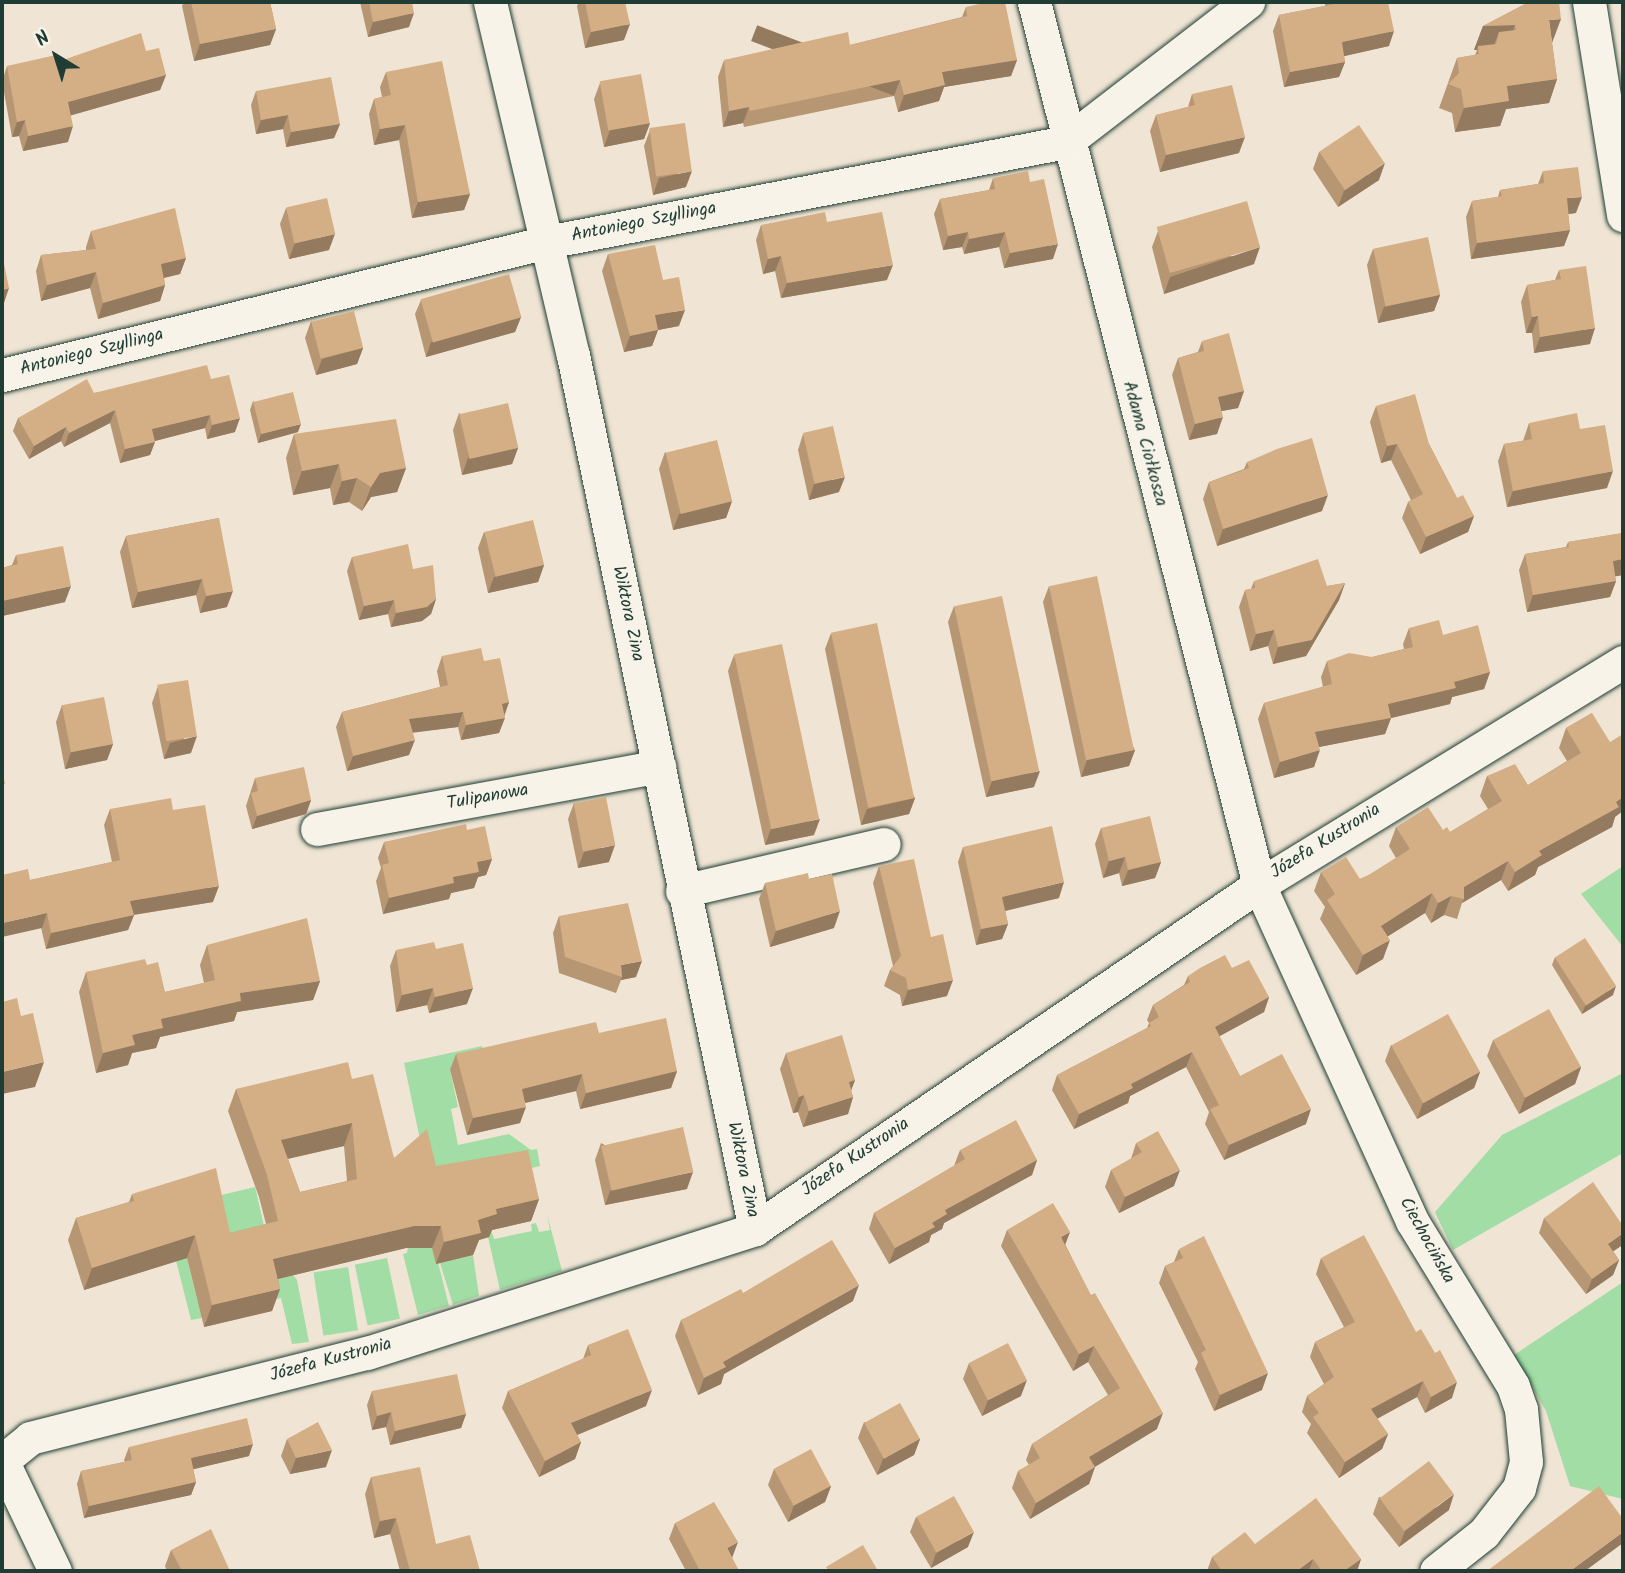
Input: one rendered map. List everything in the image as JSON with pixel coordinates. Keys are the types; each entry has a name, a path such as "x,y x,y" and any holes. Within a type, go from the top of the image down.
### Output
{"street":[{"name":"Wiktora Zina","path":"490,2 547,242 755,1229"},
{"name":"Adama Ciołkosza","path":"1034,2 1066,142 1259,885"},
{"name":"Antoniego Szyllinga","path":"2,375 547,242 1066,142 1248,2"},
{"path":"1589,2 1623,215"},
{"name":"Józefa Kustronia","path":"2,1461 30,1438 367,1353 755,1229 1259,885 1623,662"},
{"name":"Tulipanowa","path":"317,829 659,766"},
{"path":"682,891 884,844"},
{"name":"Ciechocińska","path":"1259,885 1412,1221 1513,1386 1521,1409 1526,1462 1519,1488 1484,1533 1436,1571"},
{"path":"2,1461 55,1571"}],"green space":[{"path":"1623,866 1623,947 1581,894"},
{"path":"482,1046 486,1062 450,1070 458,1107 451,1109 458,1145 509,1134 531,1150 537,1149 540,1166 421,1195 449,1306 418,1315 403,1254 407,1253 423,1154 404,1063"},
{"path":"1623,1073 1623,1153 1453,1250 1435,1212 1502,1135"},
{"path":"255,1187 268,1243 297,1280 309,1342 292,1344 281,1298 270,1300 188,1263 202,1318 191,1320 163,1209"},
{"path":"547,1214 562,1271 500,1290 488,1237 491,1230 494,1239 532,1231 531,1224 536,1223 539,1232 550,1230"},
{"path":"473,1255 479,1296 453,1305 440,1263"},
{"path":"387,1258 400,1319 368,1326 355,1265"},
{"path":"348,1267 358,1330 323,1336 313,1272"},
{"path":"1623,1282 1623,1499 1570,1486 1546,1411 1514,1355"}],"building":[{"path":"191,2 270,2 276,29 200,44"},
{"path":"369,2 412,2 414,13 373,22"},
{"path":"585,2 625,2 630,24 591,32"},
{"path":"988,2 1005,2 1017,60 942,72 945,85 904,95 900,80 750,111 749,107 729,111 724,60 848,32 850,45 967,16 966,7"},
{"path":"1333,2 1388,2 1394,31 1342,42 1345,62 1290,72 1279,15 1334,4"},
{"path":"1529,2 1559,2 1561,19 1549,20 1557,79 1507,86 1509,101 1464,108 1461,89 1448,84 1459,73 1457,58 1479,54 1478,46 1496,44 1499,32 1516,30 1515,25 1483,26"},
{"path":"141,33 146,51 159,48 166,75 68,102 73,126 28,136 25,120 17,122 7,66 56,55 57,62"},
{"path":"442,61 470,194 418,202 405,125 380,129 374,99 391,95 386,72"},
{"path":"641,74 650,123 608,131 600,81"},
{"path":"331,77 340,124 291,132 288,115 261,120 256,91"},
{"path":"1232,85 1245,137 1166,155 1156,115 1195,105 1192,94"},
{"path":"685,123 692,172 656,177 649,128"},
{"path":"1359,125 1385,163 1345,190 1319,152"},
{"path":"1578,167 1582,197 1567,198 1570,230 1477,243 1472,201 1502,196 1500,190 1544,183 1543,171"},
{"path":"1028,171 1030,182 1044,179 1058,244 1010,253 1005,232 969,239 968,232 948,236 940,199 995,189 993,178"},
{"path":"327,198 335,234 294,243 286,207"},
{"path":"1247,201 1260,247 1170,273 1157,227"},
{"path":"175,208 186,258 161,264 165,285 103,303 96,272 47,285 41,255 96,249 91,231"},
{"path":"825,212 827,222 882,212 893,265 787,283 781,256 768,259 761,225"},
{"path":"1428,237 1440,295 1385,306 1373,249"},
{"path":"655,245 663,280 679,277 685,310 655,315 658,330 630,336 608,254"},
{"path":"2,254 9,288 2,290"},
{"path":"1586,266 1595,328 1540,337 1538,316 1532,317 1527,285 1561,279 1559,270"},
{"path":"509,274 521,317 433,343 421,299"},
{"path":"354,311 363,348 321,359 311,322"},
{"path":"1229,333 1244,391 1218,397 1223,417 1195,424 1178,358 1204,351 1202,341"},
{"path":"207,365 211,379 229,375 240,418 212,425 210,415 152,429 155,442 125,449 115,410 69,433 66,427 34,446 18,418 87,379 94,393"},
{"path":"293,392 301,424 261,434 253,402"},
{"path":"1415,394 1429,444 1457,498 1463,495 1474,516 1426,537 1408,502 1423,494 1397,444 1387,446 1376,406"},
{"path":"508,403 518,448 470,459 459,414"},
{"path":"1577,413 1580,429 1605,425 1613,471 1513,491 1504,444 1532,439 1529,423"},
{"path":"396,419 406,468 380,473 371,487 357,478 342,481 339,464 302,471 294,434"},
{"path":"833,426 845,477 814,484 803,433"},
{"path":"1312,438 1328,495 1223,529 1209,482 1249,468 1247,462 1277,449"},
{"path":"717,440 732,501 681,514 666,453"},
{"path":"219,518 233,591 206,596 202,579 138,592 126,536"},
{"path":"533,520 544,565 496,577 484,532"},
{"path":"1623,533 1623,559 1613,561 1616,581 1533,595 1525,554 1569,547 1568,542"},
{"path":"408,544 413,569 433,565 436,599 427,607 396,613 394,600 364,606 352,557"},
{"path":"63,546 71,586 2,601 2,568 18,564 16,555"},
{"path":"1318,559 1327,586 1345,583 1312,640 1278,647 1274,630 1256,634 1245,590 1255,588 1254,581"},
{"path":"1097,576 1134,750 1086,760 1049,586"},
{"path":"1002,596 1039,771 991,781 954,606"},
{"path":"1439,620 1443,635 1478,625 1490,672 1454,682 1456,688 1388,704 1391,718 1315,732 1320,750 1280,762 1264,703 1332,684 1327,661 1349,653 1372,657 1413,647 1409,628"},
{"path":"877,623 914,798 868,808 831,633"},
{"path":"782,644 819,819 771,829 734,654"},
{"path":"481,648 484,661 500,658 509,702 502,704 505,718 466,725 463,712 409,719 415,740 353,756 342,712 448,685 442,656"},
{"path":"188,680 197,736 166,741 157,685"},
{"path":"104,697 113,744 71,752 62,705"},
{"path":"1592,713 1610,742 1623,734 1623,797 1616,802 1619,807 1539,851 1542,855 1515,872 1508,861 1464,887 1464,899 1451,896 1438,903 1432,893 1381,926 1390,940 1363,955 1327,900 1335,894 1321,872 1346,857 1360,879 1369,875 1410,849 1396,827 1428,807 1443,830 1447,827 1450,832 1502,801 1487,776 1515,764 1528,785 1581,753 1566,728"},
{"path":"304,767 311,800 257,816 251,793 258,791 255,778"},
{"path":"606,797 615,845 583,851 574,803"},
{"path":"171,798 173,810 205,805 219,886 130,901 134,915 51,933 47,913 2,923 2,875 28,869 30,880 120,860 110,809"},
{"path":"1150,816 1161,862 1128,870 1125,857 1109,861 1101,828"},
{"path":"466,824 467,830 485,826 492,859 477,862 479,872 453,877 454,883 389,898 382,865 389,863 384,842"},
{"path":"1052,826 1064,882 1002,897 1008,924 981,929 963,847"},
{"path":"914,859 931,937 943,934 953,980 908,990 906,978 890,970 901,956 879,866"},
{"path":"808,873 809,879 832,874 840,911 776,931 765,883"},
{"path":"628,903 642,961 621,965 622,977 565,957 559,916"},
{"path":"307,918 320,981 240,993 241,1001 161,1019 163,1028 132,1035 135,1045 103,1053 86,972 145,959 147,965 158,962 165,992 215,980 207,945"},
{"path":"1585,938 1616,986 1586,1005 1555,958"},
{"path":"434,942 436,949 463,943 473,988 435,997 433,988 402,995 396,950"},
{"path":"1225,955 1232,968 1249,960 1269,997 1215,1027 1240,1076 1282,1054 1311,1109 1229,1145 1210,1109 1219,1105 1192,1052 1131,1084 1133,1088 1079,1114 1057,1075 1151,1026 1149,1023 1159,1017 1153,1005 1190,982 1188,976"},
{"path":"17,998 21,1016 33,1013 44,1062 2,1072 2,1002"},
{"path":"1549,1009 1581,1067 1525,1098 1493,1040"},
{"path":"1448,1014 1480,1072 1423,1103 1391,1046"},
{"path":"666,1018 677,1071 586,1093 582,1074 522,1089 526,1107 473,1118 456,1054 596,1022 599,1033"},
{"path":"842,1035 855,1080 849,1082 853,1097 809,1111 804,1095 799,1097 786,1053"},
{"path":"348,1062 352,1079 373,1074 394,1158 427,1129 436,1166 528,1150 539,1199 496,1209 497,1214 478,1220 481,1233 444,1242 441,1226 414,1226 273,1259 280,1289 212,1305 195,1235 92,1268 76,1218 134,1201 132,1194 216,1168 230,1233 278,1221 267,1175 236,1089","holes":["352,1123 357,1179 300,1192 281,1140"]},
{"path":"1016,1120 1037,1160 945,1210 947,1214 932,1223 935,1227 895,1248 874,1213 965,1159 960,1150"},
{"path":"683,1127 693,1172 612,1191 601,1146"},
{"path":"1158,1131 1180,1170 1125,1197 1111,1170 1142,1152 1136,1143"},
{"path":"1593,1182 1623,1226 1623,1233 1608,1244 1619,1260 1592,1279 1544,1218"},
{"path":"1053,1203 1070,1232 1061,1237 1091,1295 1095,1293 1163,1413 1089,1457 1095,1467 1036,1503 1018,1471 1040,1458 1032,1444 1120,1388 1094,1346 1079,1354 1007,1230"},
{"path":"1364,1235 1416,1332 1421,1329 1435,1353 1440,1350 1457,1382 1431,1397 1423,1381 1371,1409 1388,1434 1345,1462 1313,1417 1319,1413 1307,1396 1334,1377 1315,1342 1355,1322 1321,1258"},
{"path":"1204,1236 1268,1373 1220,1395 1201,1353 1206,1350 1165,1266 1183,1258 1179,1249"},
{"path":"832,1240 859,1285 723,1362 726,1367 704,1378 681,1320 741,1289 743,1293"},
{"path":"628,1329 652,1390 571,1423 581,1442 545,1461 508,1391 591,1355 588,1345"},
{"path":"1008,1343 1027,1380 988,1400 969,1363"},
{"path":"457,1374 466,1414 395,1431 391,1412 377,1416 372,1391"},
{"path":"900,1403 920,1439 884,1459 864,1423"},
{"path":"247,1418 253,1444 191,1458 196,1482 89,1506 81,1471 132,1460 129,1447"},
{"path":"318,1422 332,1450 296,1458 287,1439"},
{"path":"811,1449 831,1486 794,1506 774,1469"},
{"path":"1429,1461 1454,1494 1404,1531 1379,1498"},
{"path":"420,1467 436,1544 470,1535 480,1571 410,1571 396,1518 380,1521 371,1477"},
{"path":"1599,1486 1623,1519 1623,1532 1570,1571 1487,1571"},
{"path":"954,1496 974,1532 936,1553 916,1517"},
{"path":"1316,1498 1361,1559 1344,1571 1322,1571 1313,1559 1297,1571 1222,1571 1212,1557 1245,1532 1255,1544"},
{"path":"714,1502 738,1542 727,1548 739,1571 700,1571 675,1523"},
{"path":"211,1529 230,1571 182,1571 171,1550"},
{"path":"863,1545 878,1571 829,1571 826,1567"}]}
